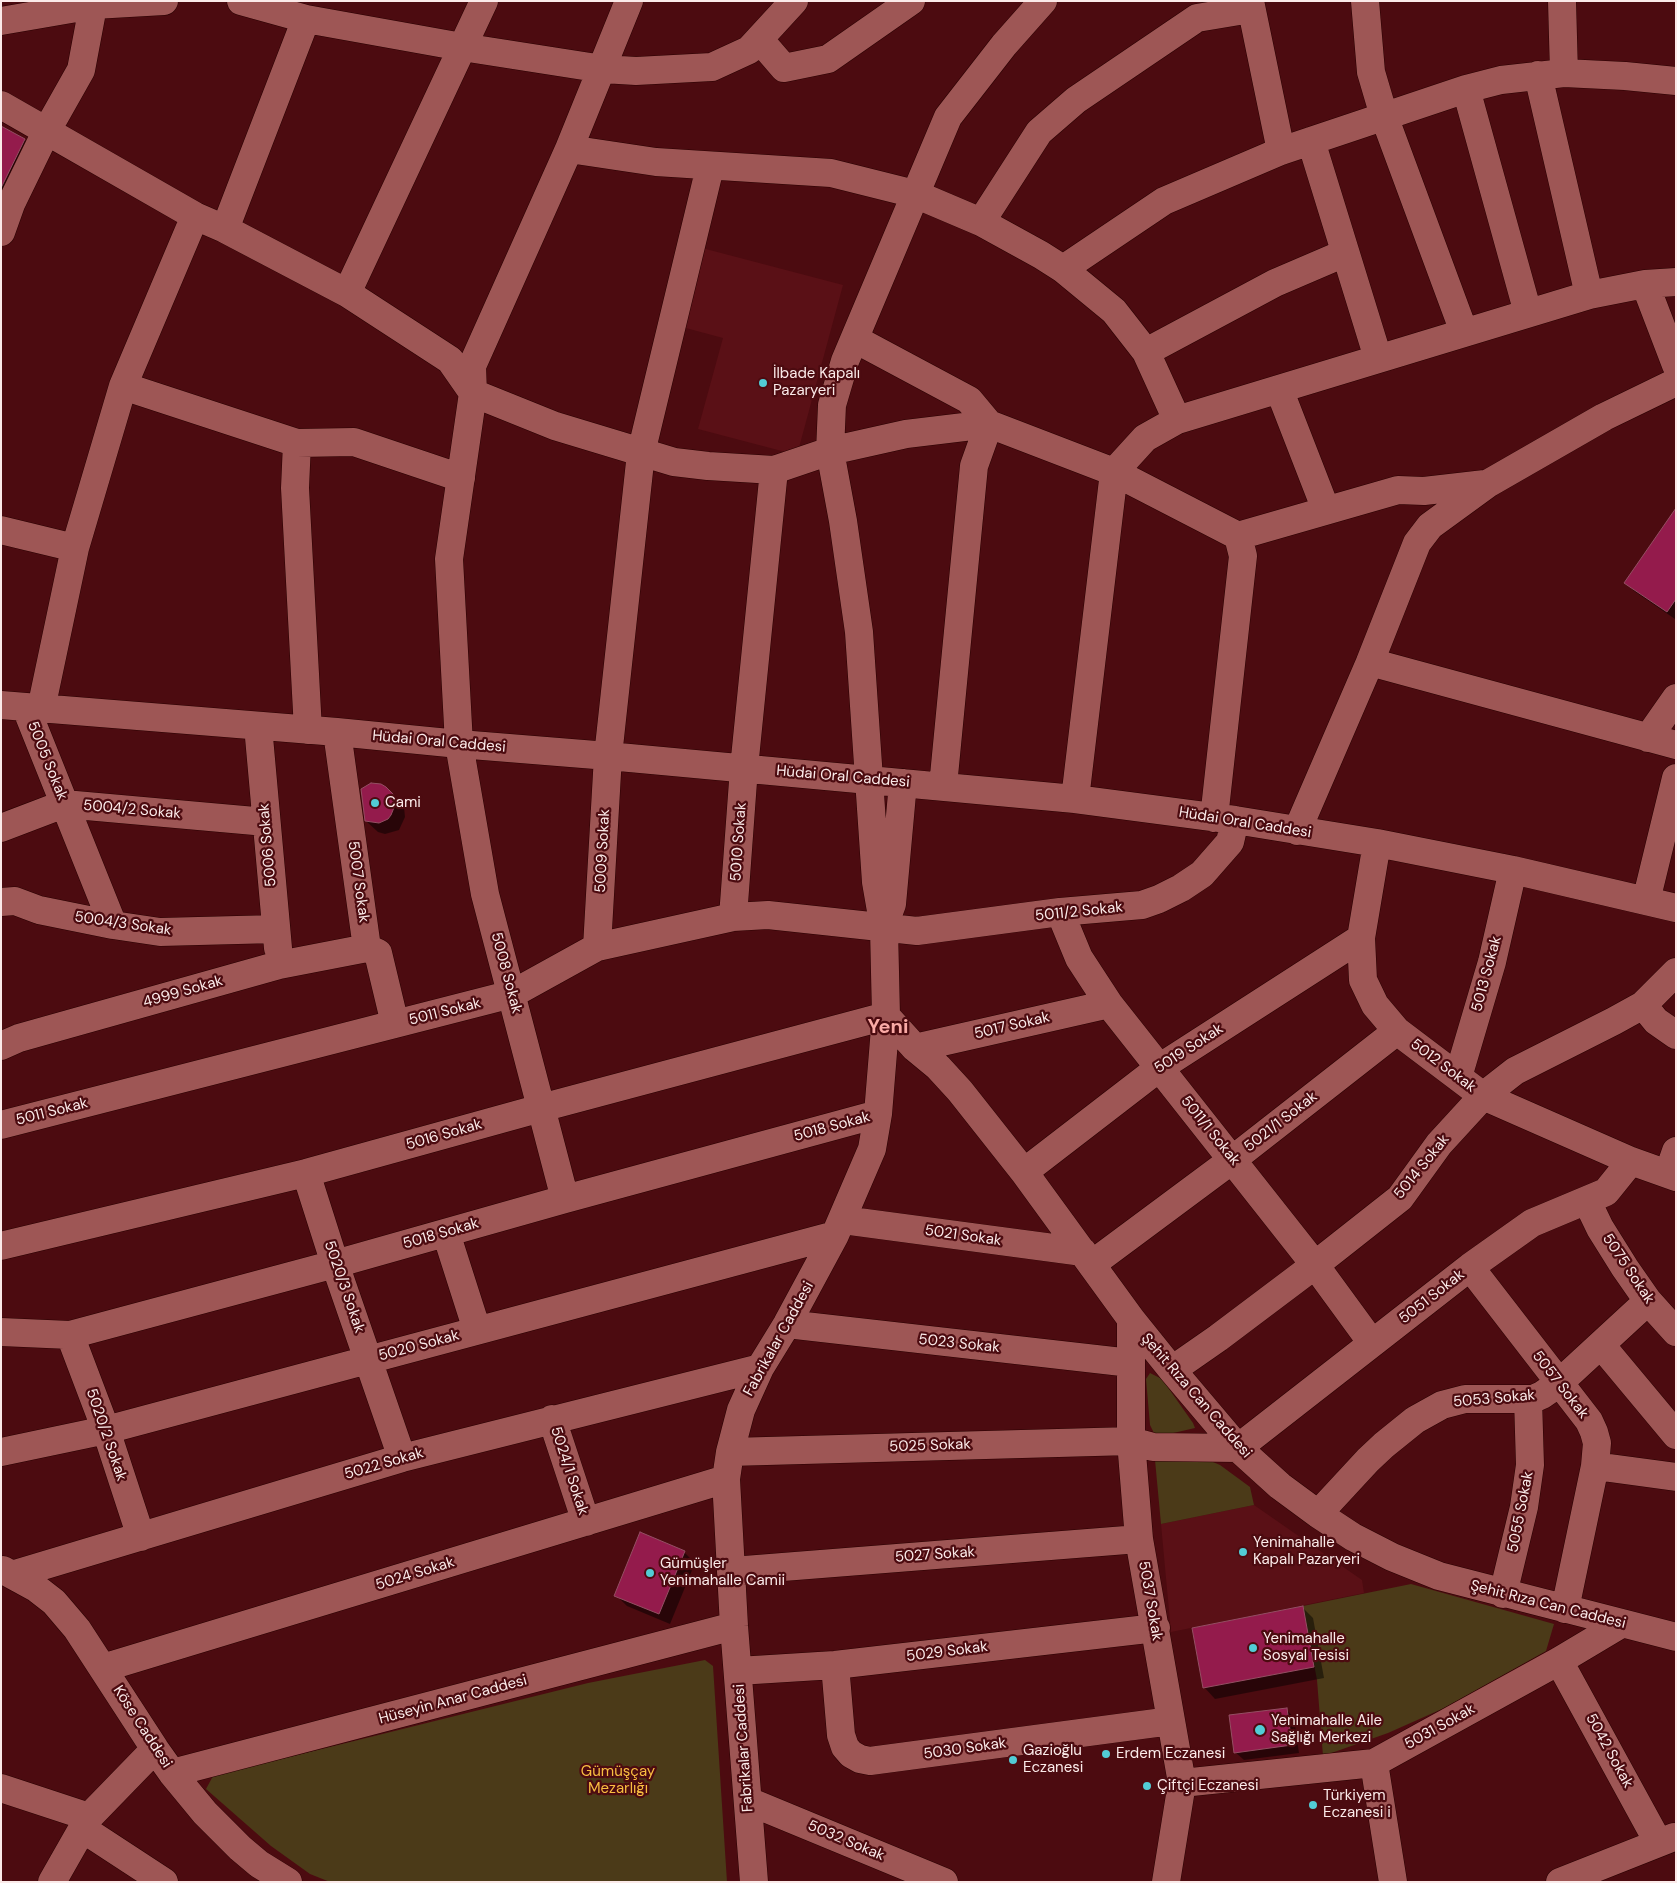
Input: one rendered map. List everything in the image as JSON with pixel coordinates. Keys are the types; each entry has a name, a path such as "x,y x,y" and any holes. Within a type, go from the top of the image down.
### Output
{"street":[{"path":"1,20 94,3 164,1"},
{"path":"242,1 306,19 462,48 603,69 636,71 712,67 749,50 794,1"},
{"path":"347,293 484,1"},
{"name":"5008 Sokak","path":"565,1199 484,894 459,744 449,560 474,393 472,366 569,149 629,1"},
{"path":"758,39 784,68 828,59 912,1"},
{"name":"Fabrikalar Caddesi","path":"754,1882 734,1626 726,1479 730,1452 740,1410 760,1368 787,1324 839,1228 872,1149 878,1114 886,1016 884,928 876,882 859,632 844,521 830,451 832,406 845,361 948,117 1004,46 1043,1"},
{"path":"1365,1 1371,72 1384,116 1464,332"},
{"path":"1562,1 1551,74 1589,295"},
{"path":"1,232 11,204 46,132 81,70 94,3"},
{"path":"981,222 1039,132 1076,100 1197,18 1251,5 1281,151"},
{"path":"225,229 306,19"},
{"path":"1063,269 1164,202 1281,151 1466,89 1501,80 1551,74 1625,76 1676,82"},
{"path":"1466,89 1528,313"},
{"path":"1,105 195,216 225,229 347,293 450,360 474,393 555,426 674,462 774,470 830,451 906,434 989,424 1114,472 1238,536 1398,490 1424,491 1489,484"},
{"path":"1311,141 1378,358"},
{"path":"569,149 656,162 831,173 915,194 981,222 1063,269 1114,311 1146,352 1177,420"},
{"name":"5009 Sokak","path":"598,947 608,756 642,453 710,166"},
{"path":"23,707 75,548 123,386 195,216"},
{"path":"1146,352 1275,283 1345,253"},
{"path":"1075,798 1114,472 1145,438 1177,420 1589,295 1645,284 1676,282"},
{"path":"1645,284 1676,365"},
{"path":"855,339 969,400 989,424"},
{"path":"1297,831 1370,662 1417,543 1430,526 1489,484 1604,417 1676,382"},
{"path":"123,386 297,443 354,442 461,478"},
{"path":"1279,389 1326,510"},
{"path":"943,786 974,466 989,424"},
{"path":"297,443 295,488 308,730"},
{"name":"5010 Sokak","path":"733,917 744,768 774,470"},
{"path":"1,530 75,548"},
{"name":"5011/2 Sokak","path":"884,928 917,931 1060,912 1142,905 1181,888 1202,874 1217,859 1230,842 1225,819 1243,556 1238,536"},
{"path":"1370,662 1676,745"},
{"path":"1648,738 1676,698"},
{"name":"Hüdai Oral Caddesi","path":"23,707 337,732 1075,798 1377,843 1513,870 1676,908"},
{"name":"5005 Sokak","path":"23,707 113,925"},
{"name":"5006 Sokak","path":"258,726 279,965"},
{"name":"5007 Sokak","path":"337,732 368,948 378,953 395,1024"},
{"path":"1646,901 1676,778"},
{"name":"Fabrikalar Caddesi","path":"884,928 892,904 903,783"},
{"name":"5004/2 Sokak","path":"1,828 64,804 266,822"},
{"name":"5012 Sokak","path":"1377,843 1361,938 1363,980 1375,1006 1397,1031 1483,1096 1631,1160 1673,1167"},
{"name":"5013 Sokak","path":"1458,1076 1492,962 1513,870"},
{"name":"5004/3 Sokak","path":"1,902 15,902 40,910 113,925 160,932 276,929"},
{"name":"5011/1 Sokak","path":"1060,912 1079,958 1109,1004 1315,1265 1372,1343"},
{"name":"5011 Sokak","path":"1,1125 512,994 598,947 733,917 768,915 884,928"},
{"name":"5019 Sokak","path":"1024,1172 1159,1068 1361,938"},
{"name":"4999 Sokak","path":"1,1046 20,1038 279,965 368,948"},
{"name":"5014 Sokak","path":"1172,1370 1315,1265 1400,1198 1440,1144 1483,1096 1515,1071 1644,1005 1676,972"},
{"name":"5017 Sokak","path":"915,1048 1109,1004"},
{"path":"1644,1005 1656,1021 1676,1034"},
{"name":"Şehit Rıza Can Caddesi","path":"886,1016 915,1048 938,1067 960,1091 1024,1172 1131,1319 1172,1370 1238,1448 1280,1486 1353,1537 1392,1557 1439,1576 1676,1637"},
{"name":"5016 Sokak","path":"1,1246 306,1173 886,1016"},
{"name":"5021/1 Sokak","path":"1088,1258 1232,1160 1397,1031"},
{"name":"5018 Sokak","path":"1,1332 70,1335 878,1114"},
{"name":"5051 Sokak","path":"1238,1448 1470,1267 1532,1223 1606,1192 1631,1160"},
{"name":"5020/3 Sokak","path":"306,1173 335,1264 402,1458"},
{"name":"5075 Sokak","path":"1587,1201 1600,1228 1624,1268 1648,1301 1676,1332"},
{"name":"5021 Sokak","path":"839,1228 1088,1258"},
{"name":"5020 Sokak","path":"1,1452 106,1430 477,1330 839,1228"},
{"path":"446,1233 477,1330"},
{"name":"5057 Sokak","path":"1470,1267 1558,1384 1589,1421 1594,1432 1596,1466 1565,1609"},
{"name":"5053 Sokak","path":"1318,1514 1384,1444 1415,1420 1442,1405 1465,1399 1528,1399 1542,1395 1558,1384 1648,1301"},
{"name":"5037 Sokak","path":"1131,1319 1131,1441 1139,1540 1182,1783 1166,1882"},
{"name":"5023 Sokak","path":"787,1324 1131,1363"},
{"name":"5020/2 Sokak","path":"70,1335 106,1430 141,1537"},
{"path":"1601,1345 1676,1435"},
{"name":"5022 Sokak","path":"7,1573 141,1537 402,1458 760,1368"},
{"name":"5055 Sokak","path":"1503,1594 1524,1507 1530,1465 1528,1399"},
{"name":"5024/1 Sokak","path":"552,1419 586,1522"},
{"name":"5025 Sokak","path":"730,1452 1131,1441 1153,1447 1238,1448"},
{"path":"1596,1466 1676,1477"},
{"name":"5024 Sokak","path":"103,1668 726,1479"},
{"name":"5027 Sokak","path":"732,1571 1139,1540"},
{"name":"Köse Caddesi","path":"7,1573 36,1588 54,1602 77,1629 155,1749 205,1814 259,1864 288,1882"},
{"name":"5031 Sokak","path":"1182,1783 1374,1763 1559,1661 1621,1624"},
{"name":"Hüseyin Anar Caddesi","path":"172,1773 734,1626"},
{"name":"5029 Sokak","path":"738,1671 835,1665 1156,1628"},
{"name":"5042 Sokak","path":"1559,1661 1667,1839"},
{"name":"5030 Sokak","path":"835,1665 841,1735 845,1747 851,1754 860,1759 870,1761 1171,1721"},
{"path":"52,1882 86,1823 155,1749"},
{"path":"1374,1763 1392,1882"},
{"path":"1,1788 86,1823 164,1882"},
{"name":"5032 Sokak","path":"748,1801 944,1882"},
{"path":"1560,1882 1667,1839"}],"shaded area":[{"name":"İlbade Kapalı Pazaryeri","path":"702,248 843,285 797,455 698,429 723,338 682,327"},
{"name":"Yenimahalle Kapalı Pazaryeri","path":"1254,1505 1362,1580 1364,1593 1171,1632 1161,1524"}],"green space":[{"path":"1150,1373 1162,1379 1195,1428 1156,1437 1150,1425 1146,1379"},
{"path":"1155,1460 1213,1462 1220,1465 1250,1487 1254,1505 1161,1524"},
{"path":"1411,1584 1554,1624 1546,1651 1442,1709 1388,1733 1323,1756 1317,1680 1303,1606"},
{"name":"Gümüşçay Mezarlığı","path":"705,1660 713,1666 727,1882 330,1882 310,1874 271,1846 206,1789 213,1776 588,1683"}],"building":[{"path":"1,126 25,139 1,188"},
{"path":"1676,508 1676,599 1667,612 1624,583"},
{"name":"Cami","path":"371,783 381,784 393,794 395,805 391,815 388,819 379,823 365,821 361,789"},
{"name":"Gümüşler Yenimahalle Camii","path":"640,1532 685,1551 659,1614 614,1596"},
{"name":"Yenimahalle Sosyal Tesisi","path":"1303,1606 1314,1667 1203,1688 1192,1628"},
{"name":"Yenimahalle Aile Sağlığı Merkezi","path":"1287,1708 1292,1745 1234,1753 1229,1715"}],"place":[{"name":"İlbade Kapalı Pazaryeri","path":"763,383"},
{"name":"Cami","path":"375,803"},
{"name":"Yenimahalle Kapalı Pazaryeri","path":"1243,1552"},
{"name":"Gümüşler Yenimahalle Camii","path":"650,1573"},
{"name":"Yenimahalle Sosyal Tesisi","path":"1253,1648"},
{"name":"Yenimahalle Aile Sağlığı Merkezi","path":"1260,1730"},
{"name":"Erdem Eczanesi","path":"1106,1754"},
{"name":"Gazioğlu Eczanesi","path":"1013,1760"},
{"name":"Çiftçi Eczanesi","path":"1147,1786"},
{"name":"Türkiyem Eczanesi i","path":"1313,1805"}],"district":[{"name":"Yeni","path":"888,1028"}]}
